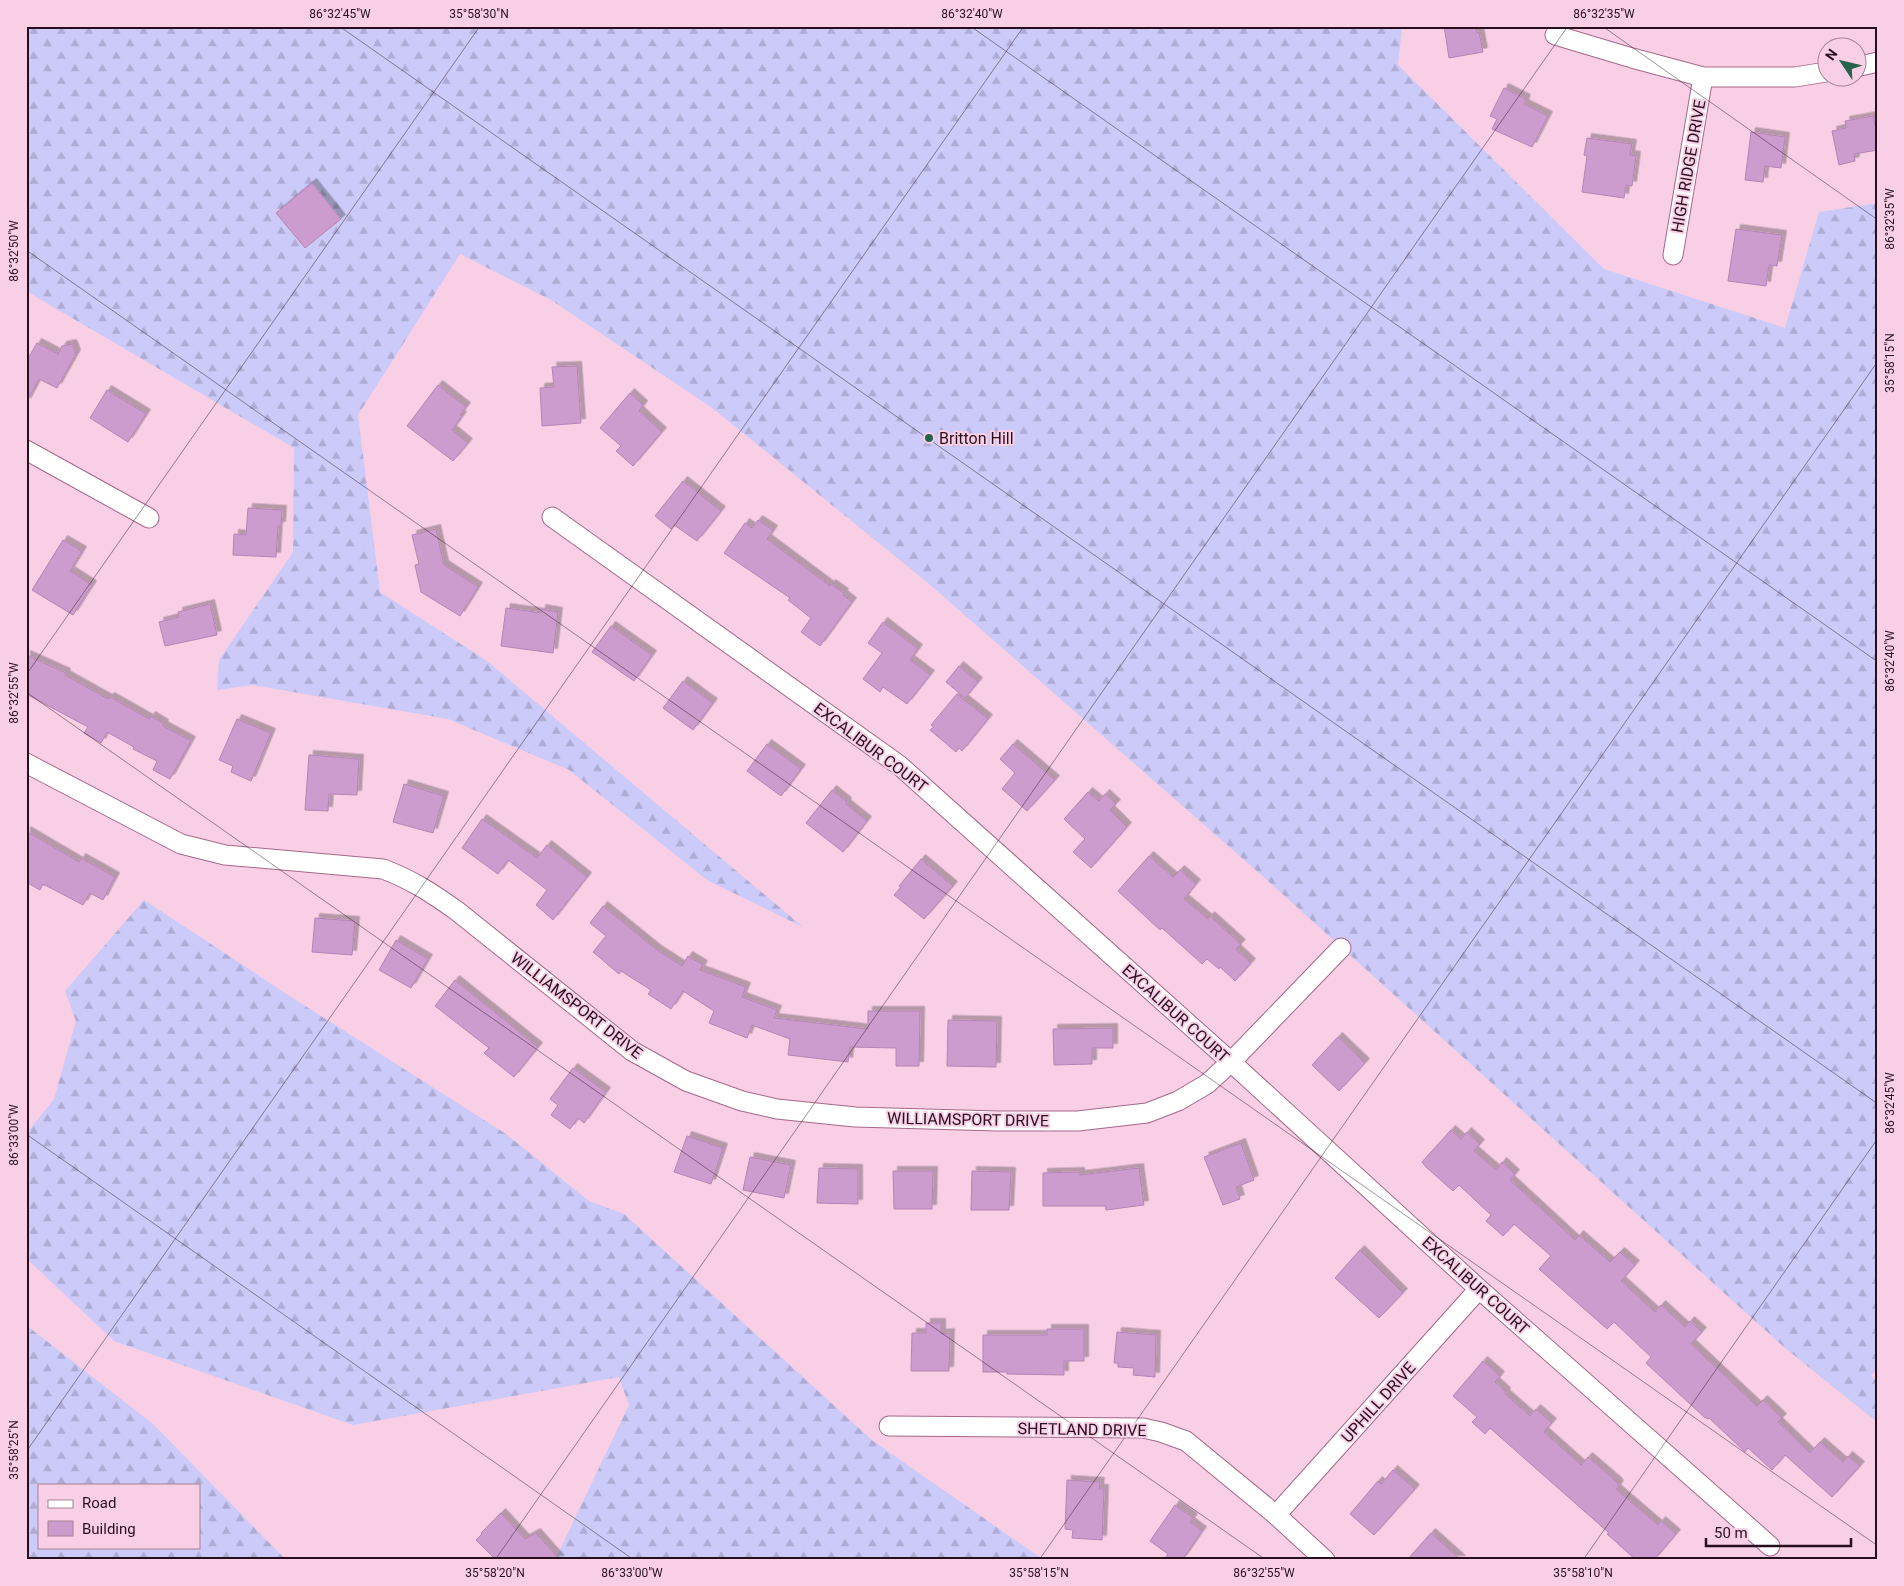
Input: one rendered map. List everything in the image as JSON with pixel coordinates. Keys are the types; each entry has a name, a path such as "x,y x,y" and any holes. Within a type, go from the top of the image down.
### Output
{"street":[{"path":"1555,35 1704,77 1795,77 1816,74"},
{"name":"HIGH RIDGE DRIVE","path":"1672,255 1704,77"},
{"path":"26,450 149,518"},
{"name":"EXCALIBUR COURT","path":"552,517 899,765 1231,1062 1480,1289 1770,1546"},
{"name":"WILLIAMSPORT DRIVE","path":"26,763 181,844 225,855 383,869 408,879 428,890 457,911 632,1051 686,1081 742,1100 777,1109 855,1117 998,1121 1078,1121 1147,1113 1178,1101 1207,1084 1231,1062 1340,948"},
{"name":"UPHILL DRIVE","path":"1276,1515 1480,1289"},
{"name":"SHETLAND DRIVE","path":"889,1426 1143,1428 1161,1432 1186,1441 1276,1515"},
{"path":"1276,1515 1325,1560"}],"green space":[{"path":"26,26 1140,26 1151,30 1162,26 1402,26 1398,65 1604,269 1785,328 1819,212 1878,203 1878,1368 1871,1375 1878,1384 1878,1423 1785,1348 1258,872 928,583 711,407 551,300 460,254 358,415 380,592 487,661 803,927 707,880 569,770 448,719 252,685 217,690 219,660 293,552 294,448 26,291"},
{"path":"144,900 285,993 506,1134 589,1201 624,1214 873,1441 1044,1560 555,1560 629,1405 619,1377 353,1425 114,1341 26,1258 26,1134 54,1099 76,1021 65,991"},
{"path":"26,1325 153,1424 286,1560 26,1560"}],"building":[{"path":"1444,26 1476,26 1483,52 1449,58"},
{"path":"1504,88 1526,99 1524,104 1548,116 1532,147 1492,129 1497,119 1490,116"},
{"path":"1873,116 1875,125 1878,124 1878,150 1854,154 1855,161 1839,165 1832,131 1846,128 1845,121"},
{"path":"1751,132 1785,137 1781,168 1765,166 1763,182 1745,180"},
{"path":"1587,138 1632,144 1630,155 1636,156 1632,186 1626,185 1624,198 1582,192 1587,156 1584,155"},
{"path":"312,183 341,219 305,248 276,213"},
{"path":"1736,229 1782,235 1777,266 1769,265 1766,286 1728,281"},
{"path":"37,343 58,354 62,346 72,344 76,354 57,388 39,379 26,403 26,362"},
{"path":"577,366 581,423 542,426 540,388 554,387 552,367"},
{"path":"438,385 466,407 452,430 468,443 453,461 407,426"},
{"path":"107,390 146,414 128,442 90,418"},
{"path":"630,393 643,405 639,411 662,432 633,466 616,451 621,446 600,428"},
{"path":"683,481 721,511 697,541 674,525 671,529 655,516"},
{"path":"248,508 282,510 281,526 278,526 276,557 233,555 234,534 246,535"},
{"path":"758,520 773,530 767,539 830,586 831,584 844,593 843,595 852,602 820,646 801,632 811,618 788,600 790,598 724,553 745,523 752,528"},
{"path":"436,529 444,565 478,587 460,616 421,592 415,565 419,564 412,535"},
{"path":"63,540 82,551 70,571 92,585 73,615 32,590"},
{"path":"210,604 217,635 165,646 159,622 179,617 178,612"},
{"path":"506,608 541,613 541,609 558,612 553,653 501,646"},
{"path":"883,622 918,649 910,660 930,675 907,704 883,687 880,692 863,679 882,653 868,643"},
{"path":"611,626 652,655 634,681 592,652"},
{"path":"26,655 66,673 65,675 108,699 110,697 149,719 151,716 164,724 163,726 191,741 170,779 153,770 157,761 133,749 134,747 107,732 101,743 84,733 88,727 26,694"},
{"path":"959,666 978,682 965,698 946,682"},
{"path":"683,681 713,703 693,730 663,708"},
{"path":"957,694 988,719 962,751 959,748 956,752 930,730 934,727 931,725"},
{"path":"237,719 271,733 251,781 231,772 233,766 219,760"},
{"path":"767,744 801,769 781,796 747,771"},
{"path":"1013,744 1055,780 1027,811 1002,789 1015,773 1000,759"},
{"path":"309,755 359,759 357,795 329,794 328,811 305,810"},
{"path":"404,784 444,796 433,833 393,822"},
{"path":"832,790 867,821 843,852 806,823"},
{"path":"1088,792 1099,801 1105,794 1116,804 1110,810 1127,827 1091,868 1073,852 1085,839 1064,819"},
{"path":"482,819 537,858 547,845 587,877 553,920 536,905 547,890 508,860 498,874 462,848"},
{"path":"26,831 79,862 81,858 115,877 103,900 90,893 83,905 43,884 40,890 26,882"},
{"path":"1149,856 1173,877 1180,870 1196,884 1184,899 1208,919 1210,916 1241,944 1236,949 1251,963 1235,981 1220,967 1219,969 1207,959 1202,964 1162,928 1160,930 1118,891"},
{"path":"921,859 953,886 924,919 894,895"},
{"path":"603,906 657,950 682,966 688,956 703,965 700,970 746,987 742,997 777,1010 774,1018 868,1029 868,1011 920,1011 919,1066 896,1066 896,1048 850,1047 848,1062 788,1055 790,1039 752,1025 747,1038 709,1023 714,1011 683,991 671,1009 648,994 651,990 621,971 619,974 593,952 606,936 590,923"},
{"path":"315,918 355,921 352,955 312,952"},
{"path":"396,940 428,959 411,988 379,970"},
{"path":"455,980 538,1047 514,1077 484,1053 489,1048 435,1006"},
{"path":"948,1020 997,1021 996,1067 947,1066"},
{"path":"1113,1028 1113,1048 1092,1048 1092,1064 1054,1065 1053,1029"},
{"path":"1338,1037 1365,1063 1339,1091 1312,1065"},
{"path":"573,1068 606,1092 584,1123 578,1118 570,1129 551,1115 558,1105 550,1099"},
{"path":"1451,1130 1461,1139 1467,1132 1480,1144 1474,1151 1496,1170 1502,1162 1515,1174 1510,1180 1575,1240 1579,1235 1610,1262 1620,1252 1635,1265 1621,1281 1655,1312 1661,1305 1685,1327 1690,1321 1702,1332 1691,1344 1757,1406 1763,1400 1782,1418 1778,1422 1810,1453 1820,1442 1843,1462 1848,1456 1860,1466 1832,1497 1785,1455 1772,1470 1748,1448 1745,1452 1646,1363 1651,1357 1614,1322 1607,1329 1539,1269 1551,1256 1514,1224 1503,1236 1486,1221 1491,1215 1459,1185 1453,1191 1426,1167 1422,1162"},
{"path":"687,1136 723,1148 711,1184 674,1172"},
{"path":"1241,1143 1254,1180 1236,1187 1240,1199 1223,1205 1204,1157"},
{"path":"750,1157 791,1165 784,1198 743,1190"},
{"path":"819,1168 858,1169 858,1204 817,1203"},
{"path":"1139,1168 1144,1205 1106,1210 1105,1206 1043,1206 1043,1173 1080,1172 1080,1175"},
{"path":"893,1171 933,1171 932,1209 894,1209"},
{"path":"972,1171 1011,1172 1009,1210 971,1210"},
{"path":"1360,1250 1403,1293 1379,1318 1335,1278"},
{"path":"926,1323 941,1323 941,1334 950,1333 949,1371 911,1371 912,1333 926,1333"},
{"path":"1047,1329 1084,1329 1084,1361 1064,1361 1064,1375 983,1372 983,1335 1047,1335"},
{"path":"1117,1332 1156,1335 1155,1377 1133,1375 1134,1368 1118,1367 1118,1363 1114,1363"},
{"path":"1483,1361 1500,1376 1495,1382 1506,1392 1505,1394 1530,1416 1536,1409 1552,1423 1544,1432 1581,1465 1588,1457 1617,1482 1619,1485 1616,1489 1658,1525 1661,1521 1676,1534 1654,1560 1636,1560 1607,1534 1609,1533 1490,1428 1485,1434 1472,1422 1477,1417 1453,1396"},
{"path":"1393,1470 1415,1489 1374,1535 1350,1514 1378,1481 1381,1484"},
{"path":"1067,1480 1100,1482 1099,1489 1104,1489 1102,1540 1072,1538 1073,1530 1065,1529"},
{"path":"1175,1505 1193,1518 1190,1522 1202,1531 1182,1560 1164,1560 1168,1554 1150,1541"},
{"path":"501,1513 525,1539 536,1533 560,1560 496,1560 476,1540"},
{"path":"1431,1533 1461,1560 1407,1560"}],"place":[{"name":"Britton Hill","path":"929,438"}]}
